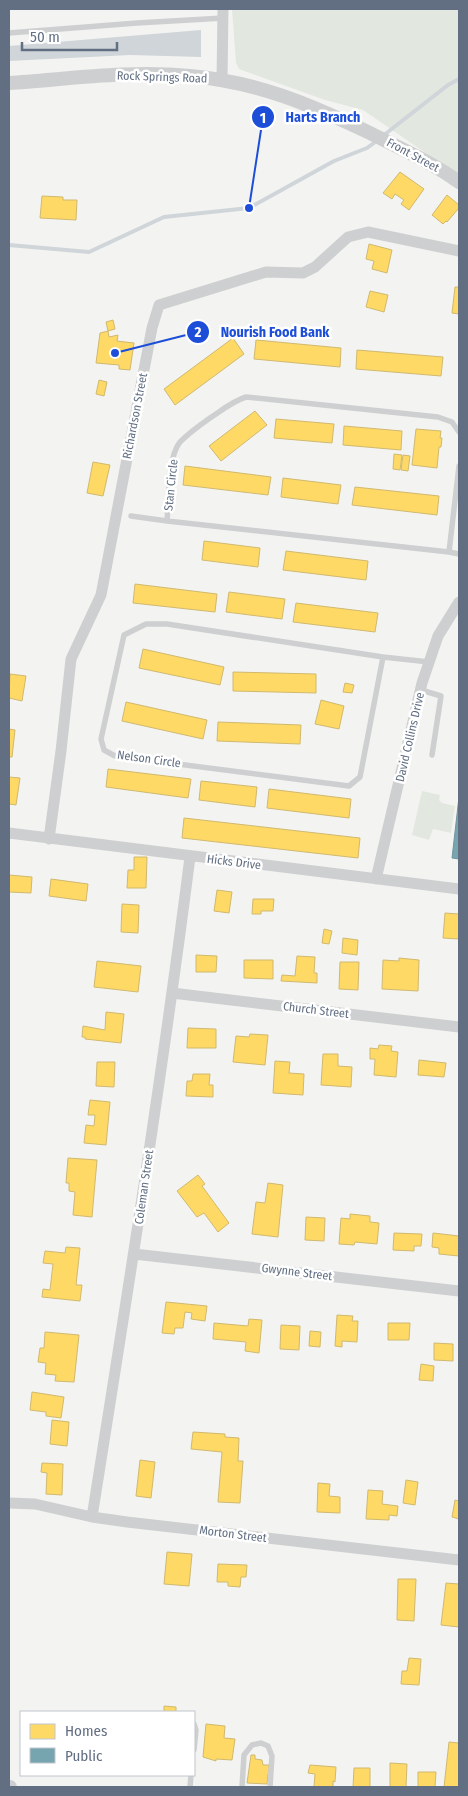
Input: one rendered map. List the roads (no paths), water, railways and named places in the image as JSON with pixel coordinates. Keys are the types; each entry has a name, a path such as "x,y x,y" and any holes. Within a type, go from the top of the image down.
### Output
{"street":[{"path":"222,80 223,13"},
{"name":"Rock Springs Road","path":"9,83 83,76 148,74 222,80 284,95 339,118"},
{"name":"Front Street","path":"339,118 398,146 443,170 459,182"},
{"name":"Richardson Street","path":"49,838 62,750 71,659 101,595 152,328 159,305 266,272 303,273 315,266 348,237 368,232 459,251"},
{"name":"David Collins Drive","path":"376,879 429,662 438,636 459,603"},
{"name":"Hicks Drive","path":"9,833 459,889"},
{"name":"Coleman Street","path":"92,1517 134,1254 190,857"},
{"name":"Church Street","path":"172,993 459,1027"},
{"name":"Gwynne Street","path":"134,1254 459,1291"},
{"name":"Morton Street","path":"9,1503 35,1504 92,1517 459,1560"}],"lane":[{"path":"9,33 223,13"},
{"name":"Stan Circle","path":"459,432 452,422 438,417 246,397 236,400 193,430 179,444 174,455 170,476 167,521 459,554"},
{"path":"449,552 459,466"},
{"path":"131,516 167,521"},
{"name":"Nelson Circle","path":"383,657 360,777 349,786 115,756 104,750 101,739 124,635 146,624 167,624 383,657 429,662"},
{"path":"421,690 441,696 432,755"},
{"path":"195,1727 195,1740"},
{"path":"242,1787 244,1755 252,1745 261,1743 268,1746 272,1756 270,1787"}],"waterway":[{"path":"384,135 448,85 459,79"},
{"path":"9,245 89,252 164,217 249,208 334,161 367,148 378,140"}],"place":[{"name":"Harts Branch","path":"249,208"},
{"name":"Nourish Food Bank","path":"115,353"}]}
